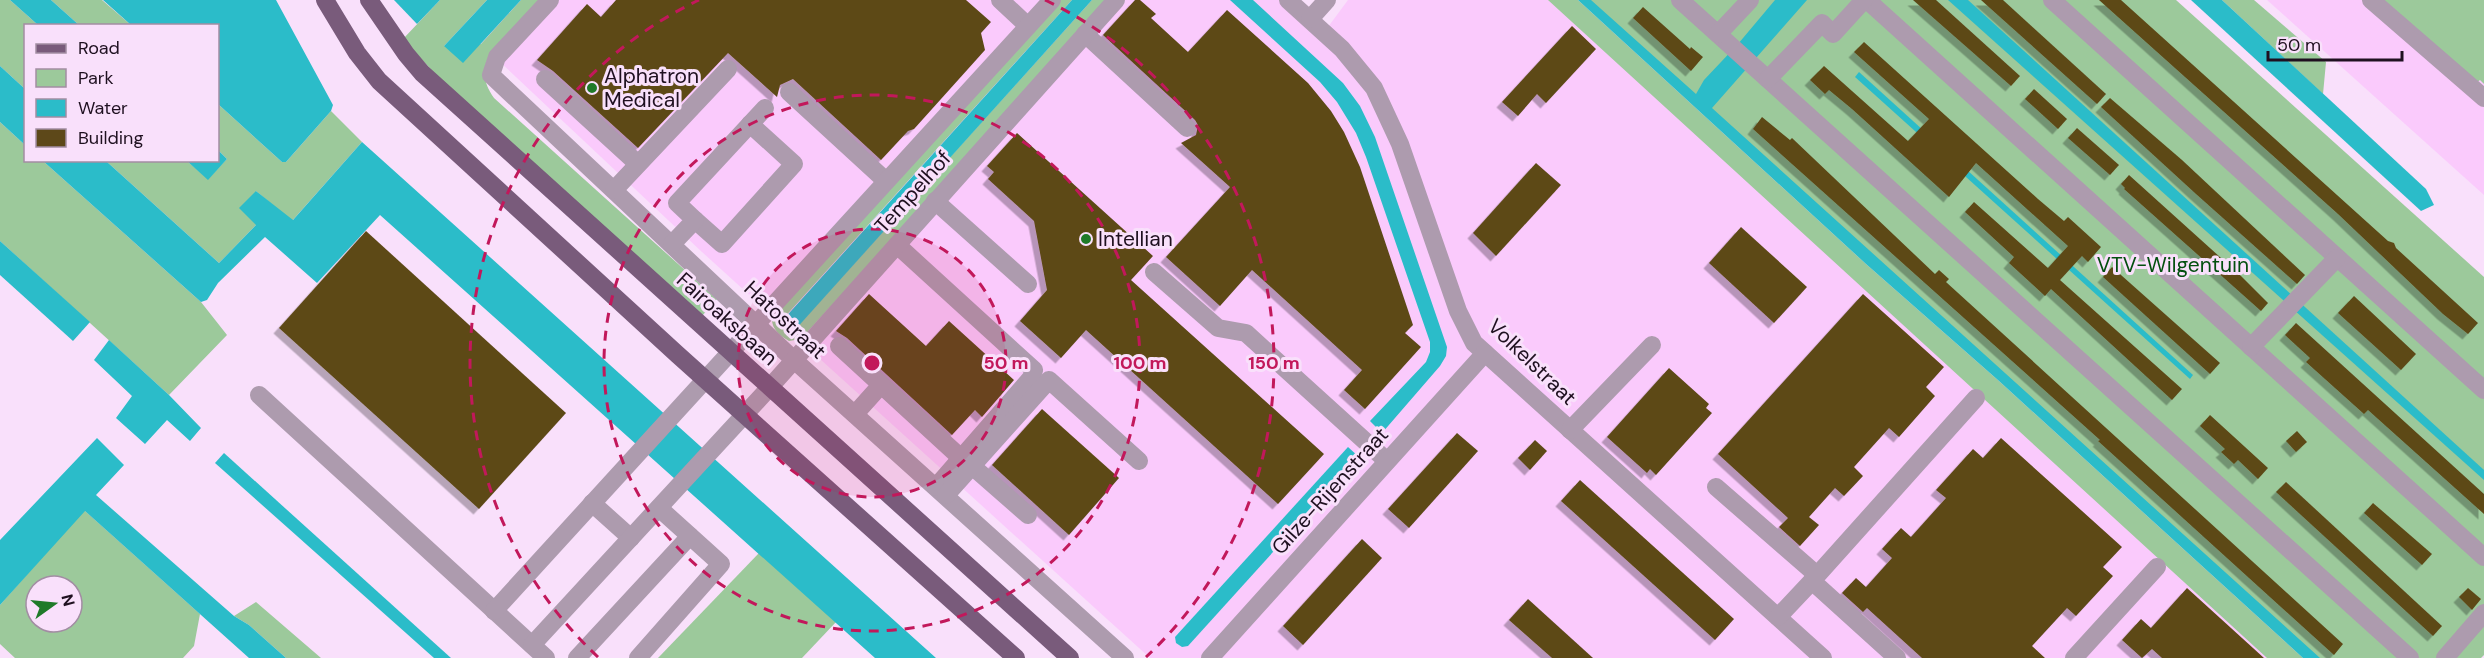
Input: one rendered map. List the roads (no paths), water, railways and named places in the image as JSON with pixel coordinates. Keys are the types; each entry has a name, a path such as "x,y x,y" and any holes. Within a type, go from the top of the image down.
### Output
{"main road":[{"path":"325,0 357,53 379,81 705,379 1016,658"},
{"name":"Fairoaksbaan","path":"369,0 395,39 422,73 1070,658"}],"street":[{"name":"Hatostraat","path":"550,0 497,57 491,75 794,360 1125,658"},
{"path":"1000,0 1028,26"},
{"name":"Tempelhof","path":"494,611 1052,0"},
{"name":"Tempelhof","path":"532,645 745,415 1116,0"},
{"name":"Volkelstraat","path":"1288,0 1342,49 1374,88 1400,144 1458,311 1474,342 1778,617 1814,655"},
{"path":"1310,19 1327,0"},
{"path":"1680,0 2410,658"},
{"path":"1718,34 1750,0"},
{"path":"2052,0 2484,390"},
{"path":"2371,0 2484,98"},
{"path":"1768,79 1822,23 1833,34 1870,1 2484,557"},
{"path":"1084,34 1187,128"},
{"path":"614,190 728,69"},
{"path":"545,79 638,164"},
{"path":"789,92 886,181"},
{"path":"750,124 794,164 722,244 677,203 750,124 765,108"},
{"path":"935,201 1028,284"},
{"path":"672,244 695,220"},
{"path":"897,245 1034,370 1032,378 967,462"},
{"path":"2251,347 2337,258"},
{"path":"1154,272 1218,328 1246,333 1387,461"},
{"path":"1570,430 1652,345"},
{"path":"838,346 1028,515"},
{"name":"Gilze-Rijenstraat","path":"1210,658 1485,353"},
{"path":"941,491 1049,380 1139,461"},
{"path":"855,414 881,385"},
{"path":"259,395 546,658"},
{"path":"1778,617 1976,398"},
{"path":"1716,487 1897,658"},
{"path":"592,503 631,538"},
{"path":"638,658 721,564 659,508"},
{"path":"577,658 690,536"},
{"path":"2099,658 2080,652 2157,567"},
{"path":"2445,658 2484,613"}],"water":[{"path":"10,0 51,0 78,24 37,24"},
{"path":"103,0 276,0 333,105 331,111 286,162 282,162 219,105 219,24 130,24"},
{"path":"394,0 440,0 417,24"},
{"path":"487,0 521,0 463,63 444,46"},
{"path":"1072,0 1092,0 794,331 782,321"},
{"path":"1230,0 1253,0 1343,83 1360,106 1375,137 1447,347 1446,356 1440,366 1382,433 1370,421 1426,362 1430,352 1430,342 1366,157 1356,133 1337,102 1320,82"},
{"path":"1578,0 1591,0 1696,94 1704,80 1775,0 1807,0 1712,108 2320,658 2303,658 1999,381 1866,264"},
{"path":"1948,0 1968,0 2484,470 2484,480"},
{"path":"2191,0 2222,0 2426,189 2434,205 2421,211"},
{"path":"0,66 24,88 24,144 0,122"},
{"path":"1859,72 2193,375 2190,379 1855,77"},
{"path":"362,142 936,658 875,658 380,215 317,283 265,237 218,283 207,300 201,302 44,162 107,162 219,263 256,225 239,208 256,191 293,220"},
{"path":"219,151 227,159 208,180 188,162 219,162"},
{"path":"0,241 90,322 73,341 0,275"},
{"path":"109,340 201,428 190,441 167,420 145,444 116,418 132,396 94,360"},
{"path":"97,438 124,465 96,495 234,616 249,625 286,658 249,658 85,511 28,574 24,574 24,578 0,605 0,540"},
{"path":"1348,447 1359,457 1188,646 1182,647 1176,643 1175,637"},
{"path":"224,453 451,658 434,658 215,463"}],"place":[{"name":"Alphatron Medical","path":"592,88"},
{"name":"Intellian","path":"1086,239"}],"park label":[{"name":"VTV-Wilgentuin","path":"2173,265"}]}
